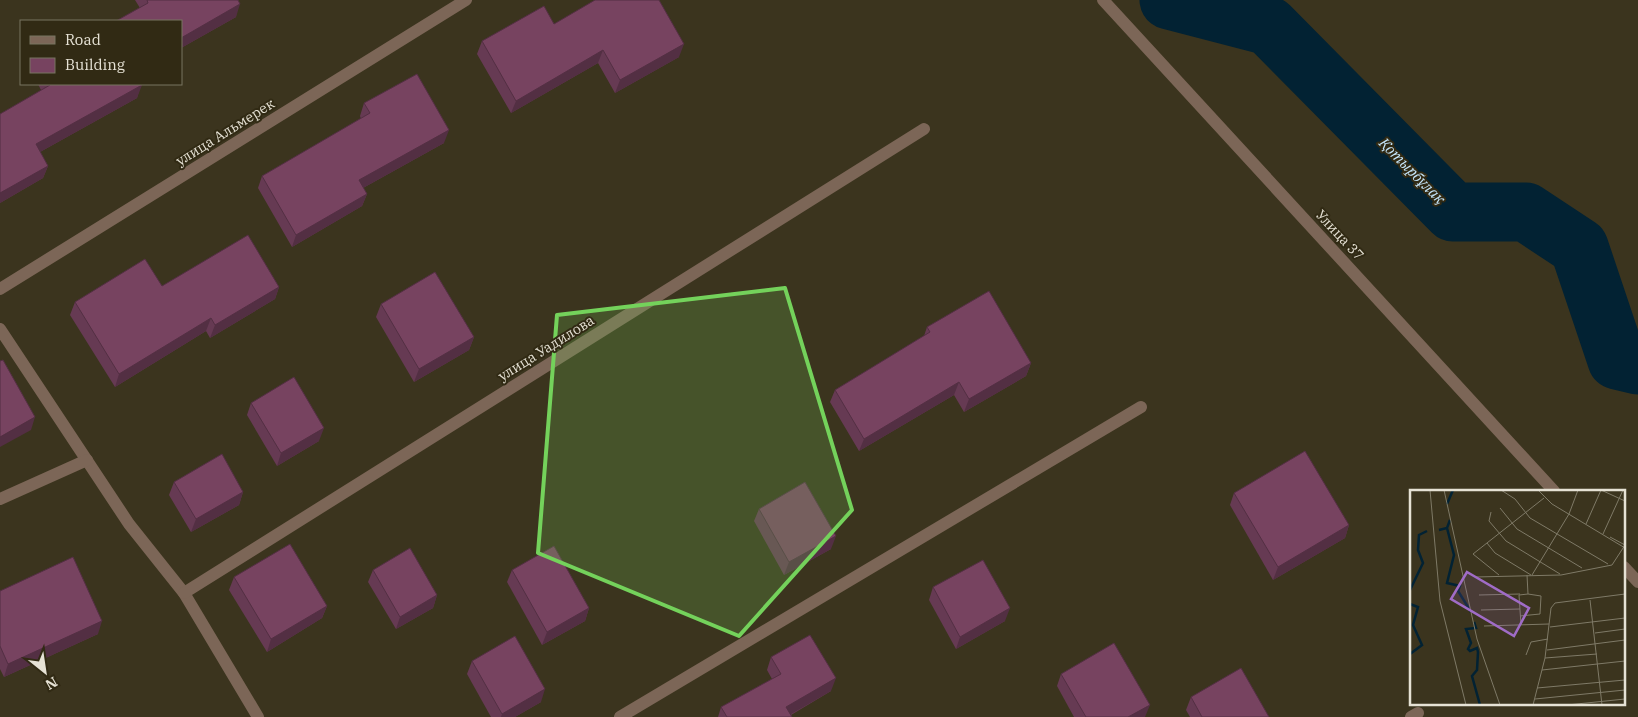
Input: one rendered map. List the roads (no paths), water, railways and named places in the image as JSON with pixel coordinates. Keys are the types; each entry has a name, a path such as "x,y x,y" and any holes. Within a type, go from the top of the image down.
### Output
{"street":[{"name":"улица Альмерек","path":"0,289 466,0"},
{"name":"Улица 37","path":"1103,0 1553,490"},
{"name":"улица Уадилова","path":"184,593 924,129"},
{"path":"0,329 129,524 184,593 258,717"},
{"path":"620,717 1141,407"},
{"path":"0,499 87,460"},
{"path":"1626,569 1638,582"}],"waterway":[{"name":"Қотырбұлақ","path":"1169,0 1269,26 1453,212 1526,212 1579,247 1617,360 1638,365"}]}
